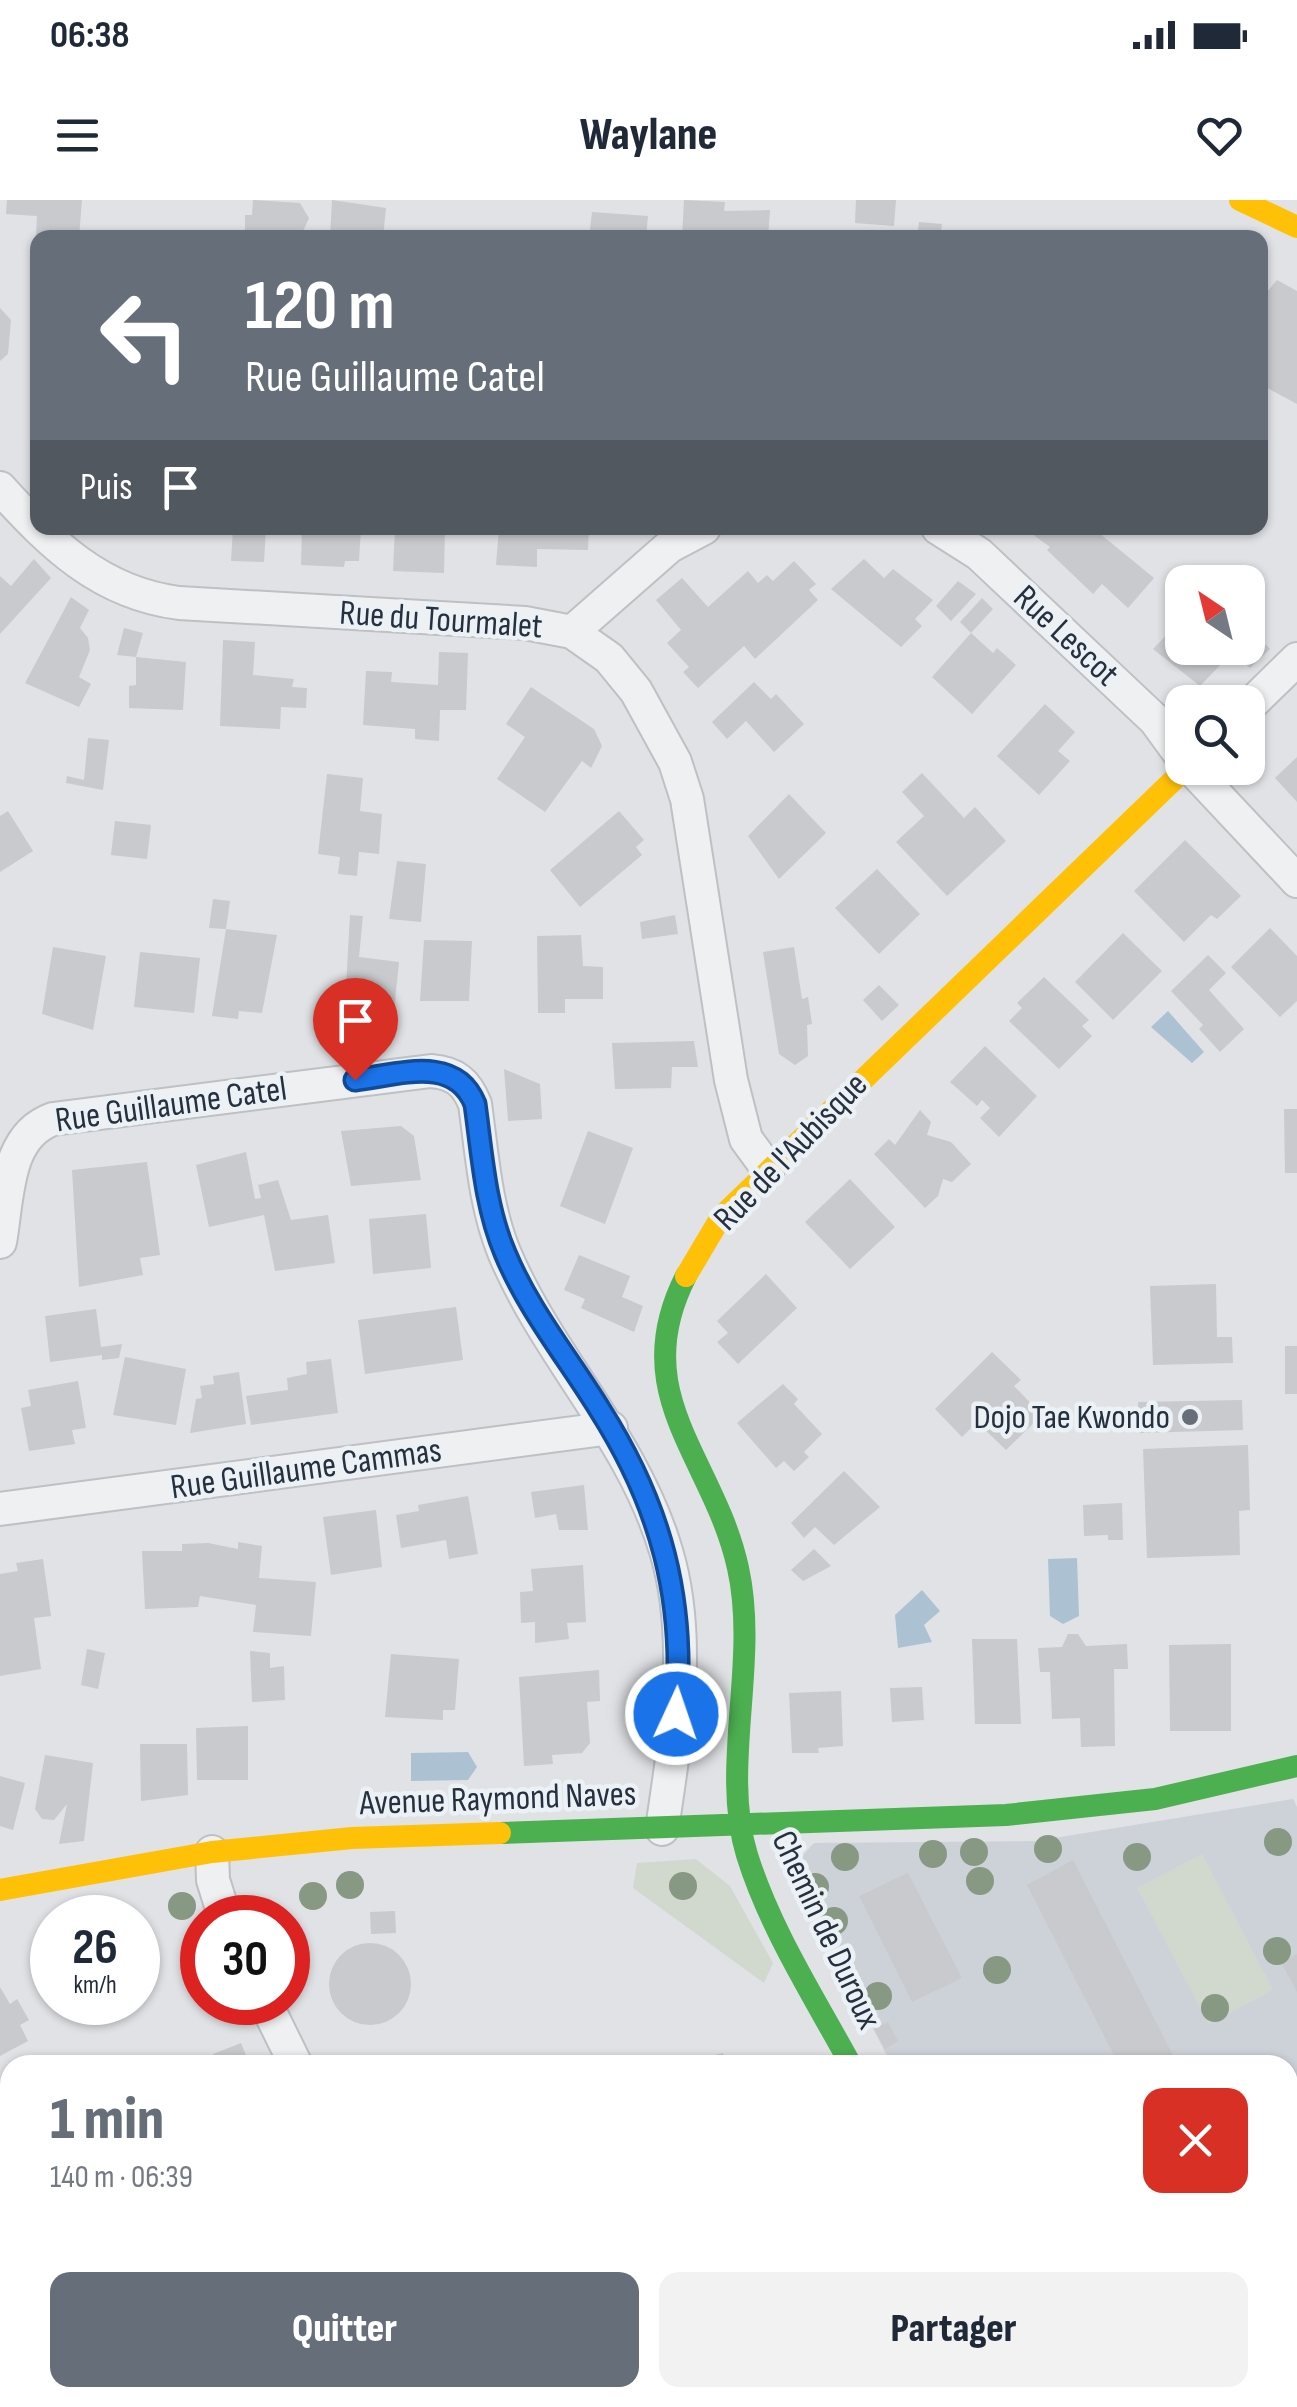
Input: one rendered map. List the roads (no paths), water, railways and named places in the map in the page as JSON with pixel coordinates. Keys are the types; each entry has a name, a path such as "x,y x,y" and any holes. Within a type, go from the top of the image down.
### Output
{"street":[{"path":"1240,200 1297,227"},
{"name":"Rue du Tourmalet","path":"0,488 30,518"},
{"name":"Rue du Tourmalet","path":"47,535 78,566 128,593 154,600 526,623 572,632 609,658 636,691 675,762 687,799 730,1080 746,1139 768,1168"},
{"path":"572,632 670,546 691,535"},
{"name":"Rue Lescot","path":"947,535 1000,574 1165,734"},
{"path":"1265,690 1297,659"},
{"name":"Rue de l'Aubisque","path":"740,1824 746,1669 740,1573 730,1530 671,1402 663,1360 666,1328 698,1253 720,1217 1170,785"},
{"path":"1204,785 1297,881"},
{"name":"Rue Guillaume Catel","path":"0,1242 17,1148 36,1125 52,1119 431,1071 458,1077 468,1087 475,1104 491,1216 505,1254 525,1294 611,1428"},
{"path":"611,1428 654,1520 676,1594 680,1679 662,1829"},
{"name":"Rue Guillaume Cammas","path":"0,1509 611,1428"},
{"name":"Avenue Raymond Naves","path":"0,1890 212,1852 352,1838 662,1829 1062,1809 1155,1799 1297,1766"},
{"name":"Chemin de Duroux","path":"740,1824 751,1866 846,2055"},
{"path":"212,1852 218,1895"},
{"path":"276,2025 291,2055"}],"water":[{"path":"1168,1011 1204,1052 1192,1063 1151,1027"},
{"path":"1077,1558 1079,1616 1063,1624 1050,1616 1048,1559"},
{"path":"922,1590 940,1611 924,1625 932,1642 898,1648 895,1615"},
{"path":"468,1752 477,1767 468,1780 411,1781 411,1753"}],"place":[{"name":"Dojo Tae Kwondo","path":"1190,1417"}]}
